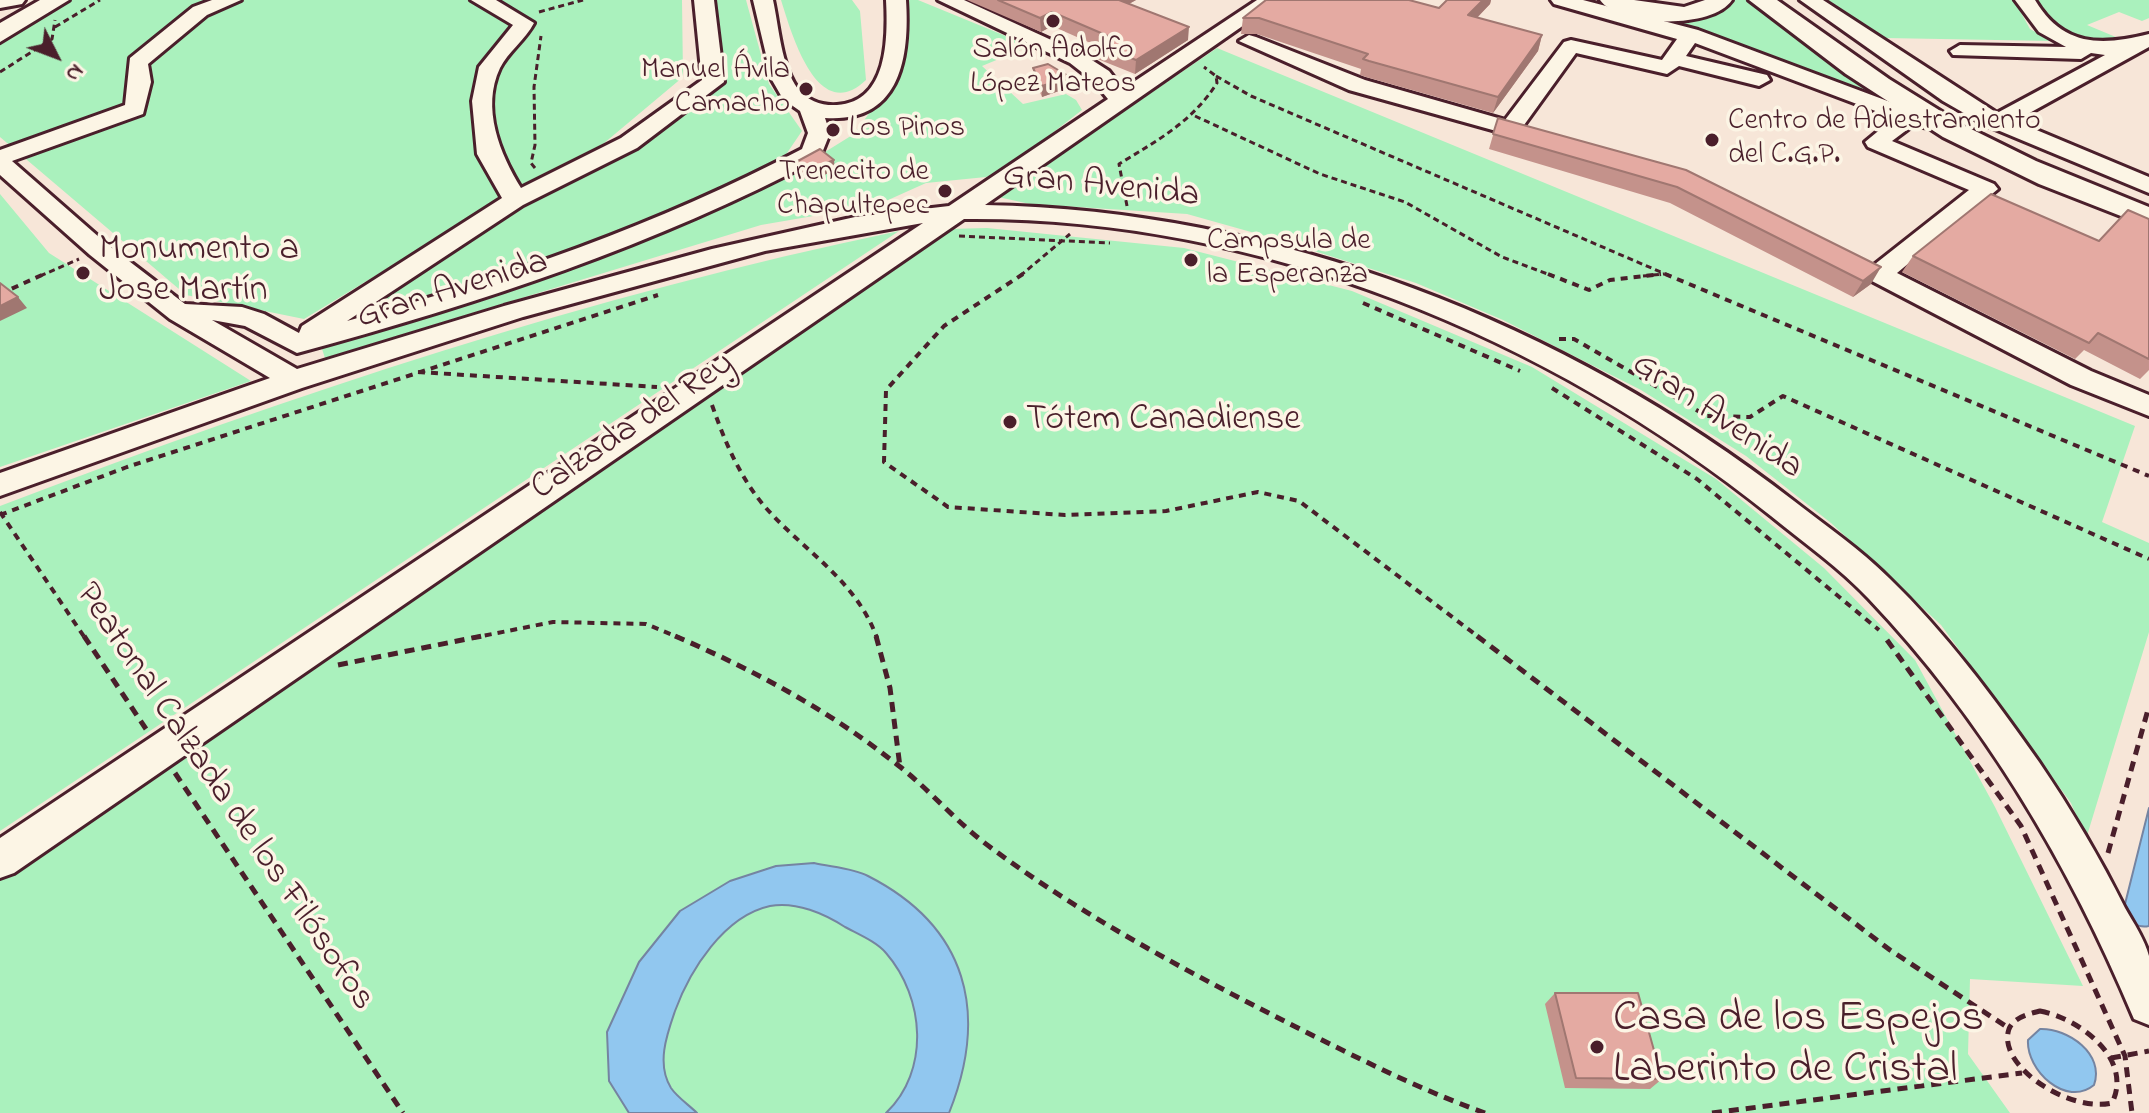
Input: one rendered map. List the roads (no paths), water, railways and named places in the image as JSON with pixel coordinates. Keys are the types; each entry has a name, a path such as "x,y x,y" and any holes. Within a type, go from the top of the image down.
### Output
{"main road":[{"path":"1612,0 1640,10 1677,14 1711,8 1720,0"},
{"path":"1761,0 1899,98 1991,134 2149,218"},
{"path":"1789,0 1928,98 1974,125 2149,203"},
{"path":"0,20 48,5"},
{"path":"0,34 48,5"}],"street":[{"path":"0,2 15,0"},
{"path":"231,0 200,11 137,62 140,82 135,109 0,160 99,250 179,313 287,374 297,344 332,317 515,200 629,143 713,82 704,0"},
{"path":"481,0 528,23 524,23 491,65 483,87 485,131 492,162 507,180 515,200"},
{"path":"763,0 785,84 810,109 819,133 812,153"},
{"path":"179,313 211,311 248,315 297,344 521,277 638,235 812,153 853,126 874,102 891,67 897,41 896,0"},
{"path":"948,0 1077,59 1101,76 1120,100"},
{"name":"Calzada del Rey","path":"0,860 1270,0"},
{"path":"1561,0 1691,34 1910,117 1991,134 2149,186"},
{"path":"1810,0 1951,96 1991,134"},
{"path":"2025,0 2034,19 2075,47 2098,68"},
{"path":"1249,41 1357,85 1511,127 1571,46 1667,68 1691,34"},
{"path":"1991,134 2149,40"},
{"path":"1960,51 2075,47 2129,50"},
{"path":"1675,59 1759,80"},
{"path":"810,109 847,112 874,102"},
{"path":"1910,117 1876,142 1986,189 1879,274 2081,378 2149,406"},
{"name":"Gran Avenida","path":"0,485 287,374 701,259 810,232 955,213 1086,219 1123,233 1302,258 1373,282 1513,339 1610,390 1705,449 1785,508 1879,588 1960,680 2029,777 2098,898 2149,1004"}],"water":[{"path":"2149,808 2149,926 2145,927 2134,924 2123,912"},
{"path":"814,863 862,873 902,897 928,920 948,947 961,976 967,1008 967,1041 961,1076 949,1113 886,1113 910,1077 916,1056 917,1034 909,991 886,953 867,938 819,913 780,905 753,912 724,933 700,962 675,1011 664,1049 664,1069 671,1088 697,1113 629,1113 609,1081 607,1032 639,962 680,911 730,881 776,866"},
{"path":"2040,1029 2062,1033 2082,1045 2094,1063 2094,1085 2072,1092 2060,1089 2041,1073 2029,1051 2028,1040"}],"place":[{"name":"Salón Adolfo López Mateos","path":"1053,21"},
{"name":"Manuel Ávila Camacho","path":"806,89"},
{"name":"Los Pinos","path":"833,130"},
{"name":"Centro de Adiestramiento del C.G.P.","path":"1712,140"},
{"name":"Trenecito de Chapultepec","path":"945,191"},
{"name":"Campsula de la Esperanza","path":"1191,260"},
{"name":"Monumento a Jose Martín","path":"83,273"},
{"name":"Tótem Canadiense","path":"1010,422"},
{"name":"Casa de los Espejos Laberinto de Cristal","path":"1597,1047"}]}
